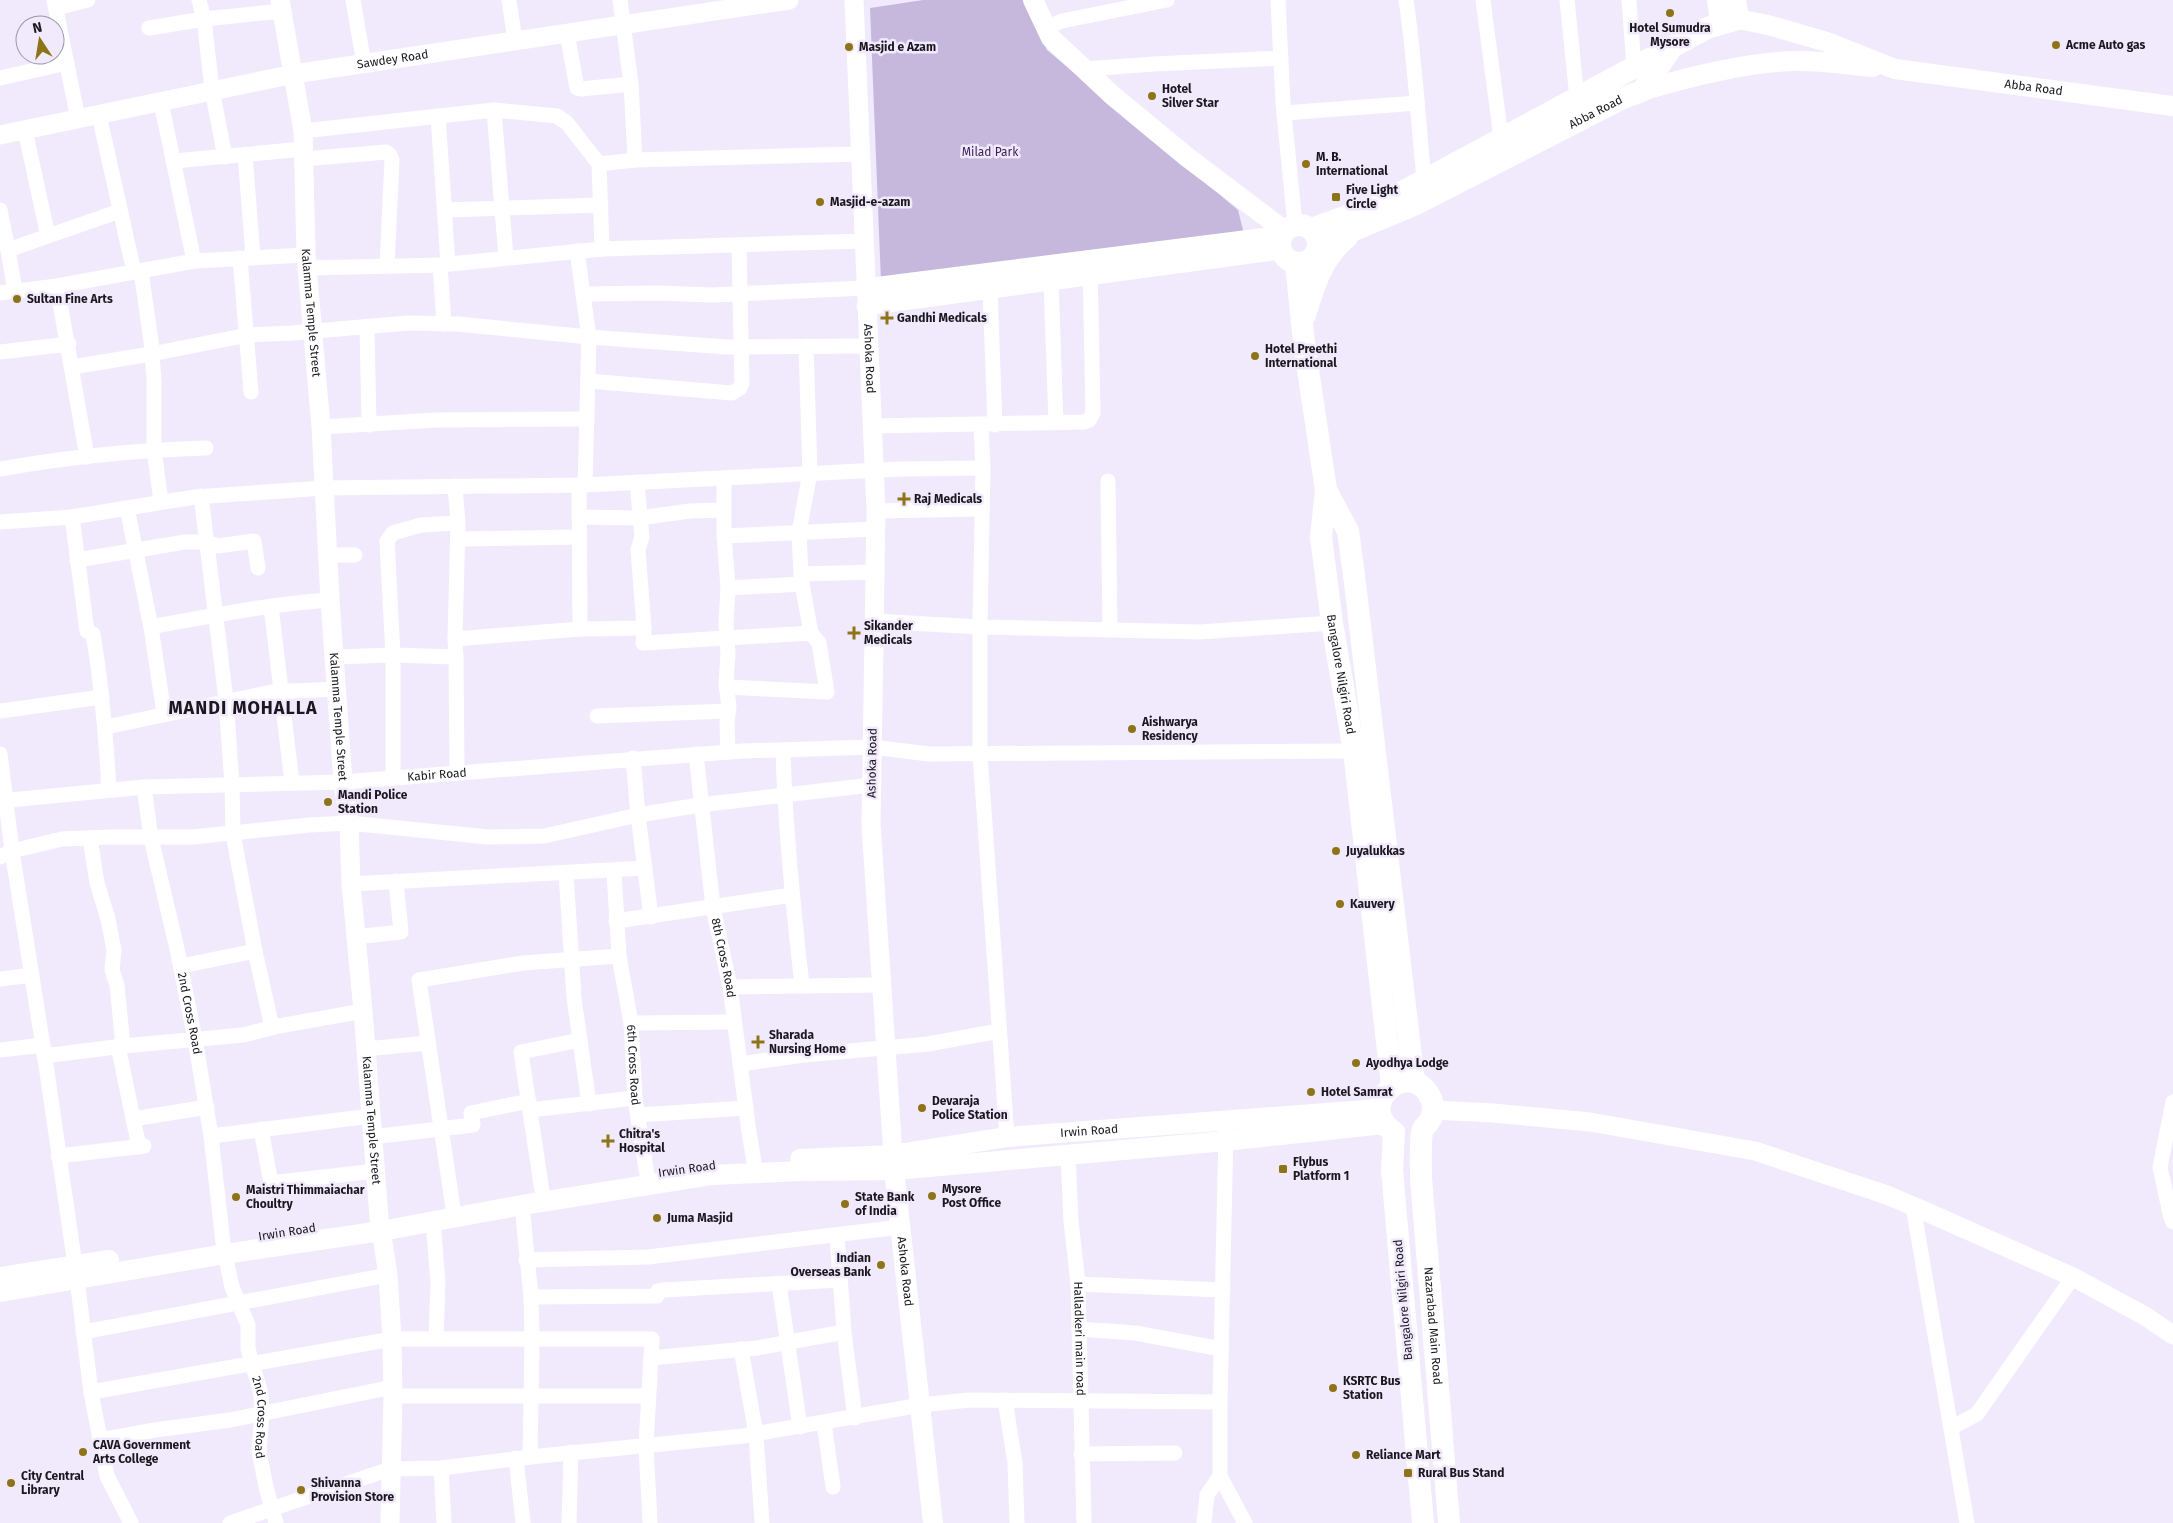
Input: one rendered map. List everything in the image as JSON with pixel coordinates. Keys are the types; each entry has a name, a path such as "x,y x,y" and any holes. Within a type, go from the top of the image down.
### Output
{"main road":[{"path":"1033,0 1051,38 1186,157 1295,240 1363,212 1732,14 1718,0"},
{"name":"Abba Road","path":"1732,14 1827,42 1895,69"},
{"path":"1642,91 1672,47"},
{"name":"Abba Road","path":"1295,240 1367,225 1418,203 1614,103 1642,91 1764,63 1806,61 1895,69 2173,106"},
{"path":"1302,326 1316,281 1330,254 1346,238 1367,225"},
{"name":"Bangalore Nilgiri Road","path":"1295,240 1302,326 1317,442 1326,490 1321,536 1332,623 1354,751 1392,1086 1382,1096 1392,1170 1423,1523"},
{"path":"1326,490 1348,532 1414,1082"},
{"path":"1392,1086 1402,1082 1414,1082 1425,1088 1432,1098 1428,1120"},
{"name":"Irwin Road","path":"0,1277 75,1272 380,1224 542,1191 710,1165 846,1155 893,1162 1007,1138 1226,1120 1386,1122"},
{"name":"Nazarabad Main Road","path":"1428,1120 1420,1178 1449,1523"},
{"name":"Irwin Road","path":"380,1224 433,1221 711,1175 801,1171 893,1162 1068,1154 1226,1141 1386,1122"},
{"name":"Ashoka Road","path":"893,1162 933,1523"}],"street":[{"path":"78,119 55,4 88,0"},
{"path":"199,0 204,19 212,90 225,156"},
{"path":"353,0 364,64"},
{"path":"509,0 515,41"},
{"path":"620,0 630,84 635,160"},
{"name":"Sawdey Road","path":"0,135 294,74 789,0"},
{"name":"Ashoka Road","path":"854,0 874,470 875,572 871,786 881,985 893,1162"},
{"path":"1046,28 1062,21 1167,0"},
{"path":"866,297 1295,240 1284,113 1278,0"},
{"path":"1406,0 1415,63 1416,103 1424,180"},
{"path":"1482,0 1501,138"},
{"path":"1567,0 1577,98"},
{"path":"1629,0 1634,68"},
{"path":"149,28 281,5"},
{"name":"Kalamma Temple Street","path":"281,5 294,74 303,147 307,261 320,427 330,600 349,824 355,938 363,1011 380,1224 388,1275 393,1391 390,1523"},
{"path":"567,33 575,86 577,88 630,84"},
{"path":"1085,69 1281,58"},
{"path":"0,78 67,62"},
{"path":"161,102 194,261"},
{"path":"1284,113 1416,103"},
{"path":"174,161 303,147 438,116 494,110 558,116 567,123 599,164 602,248"},
{"path":"494,110 506,258"},
{"path":"98,115 120,211 148,311 154,381 154,449 162,502"},
{"path":"438,116 445,210 444,324"},
{"path":"25,130 48,236"},
{"path":"303,147 386,152 390,155 392,160 387,266"},
{"path":"245,154 246,257 251,392"},
{"path":"599,164 635,160 860,154"},
{"path":"445,210 600,205"},
{"path":"0,210 8,250 8,292 57,286 194,261 246,257 387,266 444,264 602,248 864,242"},
{"path":"8,250 120,211"},
{"path":"588,380 732,393 740,388 742,383 742,347 739,245"},
{"path":"577,252 589,337 587,418 579,518 580,629"},
{"path":"583,294 741,294 866,297 990,289 1051,281 1090,268"},
{"path":"872,426 988,426 1084,422 1088,420 1093,413 1090,268"},
{"path":"1051,281 1056,423"},
{"path":"57,286 69,344 87,457"},
{"path":"990,289 988,426 983,468 982,509 980,754 1007,1138"},
{"path":"72,367 248,335 408,323 444,324 589,337 742,347 868,346"},
{"path":"367,327 369,425"},
{"path":"0,352 69,344"},
{"path":"726,687 827,692 819,642 811,632 801,579 799,532 810,473 806,346"},
{"path":"320,427 436,420 587,418"},
{"path":"0,469 43,461 154,449 206,448"},
{"path":"0,522 72,517 201,496 324,488 582,485 874,470 983,468"},
{"path":"724,478 723,510 728,588 726,687 728,752"},
{"path":"1108,481 1110,630"},
{"path":"637,482 642,537 638,550 644,628 643,643 811,632"},
{"path":"455,486 458,523 455,639 457,772"},
{"path":"201,496 205,542 226,700 232,785 233,834 255,951 272,1027"},
{"path":"127,508 151,627 164,714"},
{"path":"724,536 799,532 875,520 982,509"},
{"path":"579,518 639,518 690,511 723,510"},
{"path":"72,517 87,631 93,634 106,726 109,790"},
{"path":"392,778 393,655 387,541 393,533 421,525 458,523"},
{"path":"458,539 579,537"},
{"path":"77,560 185,542 205,542 218,546 254,541 258,568"},
{"path":"328,555 356,555"},
{"path":"728,588 875,572"},
{"path":"151,627 271,606 330,600"},
{"path":"271,606 292,783"},
{"path":"874,622 980,627 1200,632 1332,623"},
{"path":"455,639 580,629 644,628"},
{"path":"335,657 393,655 456,657"},
{"path":"106,726 226,700 282,692 337,689"},
{"path":"0,711 102,697"},
{"path":"598,716 728,711"},
{"name":"Kabir Road","path":"3,801 144,787 344,782 728,752 872,747 929,754 1354,751"},
{"path":"783,750 784,794 792,895 802,985"},
{"path":"0,754 6,854 32,975 44,1050 91,1392 107,1476 131,1523"},
{"name":"8th Cross Road","path":"696,754 700,805 713,907 730,987 754,1162"},
{"path":"633,758 651,917"},
{"path":"6,854 62,839 151,838 233,834 309,825 349,824 488,836 544,836 638,815 700,805 784,794 871,786"},
{"name":"2nd Cross Road","path":"144,787 151,838 181,966 195,1039 211,1136 224,1248 232,1287 248,1325 248,1349 261,1394 262,1414 259,1451 274,1516"},
{"path":"58,1156 141,1146 133,1119 121,1046 117,985 112,970 114,950 108,919 97,883 90,838"},
{"path":"351,884 645,868"},
{"name":"6th Cross Road","path":"614,870 619,956 631,1024 635,1098 647,1175"},
{"path":"566,873 571,958 589,1104"},
{"path":"355,938 400,932 402,929 396,881"},
{"path":"616,921 792,895"},
{"path":"181,966 255,951"},
{"path":"452,1208 420,980 523,963 619,956"},
{"path":"0,979 32,975"},
{"path":"730,987 881,985"},
{"path":"0,1050 121,1046 243,1035 272,1027 363,1011"},
{"path":"631,1024 734,1022"},
{"path":"740,1064 804,1055 928,1044 999,1032"},
{"path":"542,1191 521,1052 580,1040"},
{"path":"366,1049 428,1043"},
{"path":"372,1137 473,1125 471,1114 530,1106 589,1104 635,1098"},
{"path":"2173,1102 2160,1167 2173,1222"},
{"path":"133,1119 206,1107"},
{"path":"638,1115 746,1108"},
{"path":"1428,1120 1493,1113 1590,1122 1755,1151 1884,1194 1913,1206 2073,1277 2145,1316 2173,1334"},
{"path":"211,1136 371,1116"},
{"path":"1226,1120 1220,1476 1245,1523"},
{"path":"261,1129 271,1183 376,1171"},
{"name":"Halladkeri main road","path":"1068,1154 1071,1221 1078,1284 1084,1523"},
{"path":"522,1205 531,1298 532,1339 530,1396 523,1458 523,1523"},
{"path":"1913,1206 1967,1523"},
{"path":"433,1221 438,1283 436,1339"},
{"path":"526,1260 648,1256 901,1228"},
{"path":"837,1235 844,1332 855,1418"},
{"path":"84,1332 388,1275"},
{"path":"1952,1428 1977,1414 2073,1277"},
{"path":"531,1298 657,1296 658,1291 664,1290 839,1280"},
{"path":"779,1284 800,1427"},
{"path":"1078,1284 1223,1290"},
{"path":"1079,1329 1135,1333 1222,1349"},
{"path":"650,1358 787,1344 844,1332"},
{"path":"91,1392 392,1338 652,1339 646,1445 650,1523"},
{"path":"741,1350 756,1434 762,1523"},
{"path":"100,1440 393,1391 530,1396 648,1396"},
{"path":"230,1523 274,1516 390,1469 441,1468 572,1452 756,1434 921,1405 970,1400 1220,1402"},
{"path":"1005,1400 1014,1463 1017,1523"},
{"path":"824,1423 833,1486"},
{"path":"568,1523 572,1452"},
{"path":"1081,1454 1175,1452"},
{"path":"441,1468 444,1523"},
{"path":"1204,1523 1207,1495 1220,1476"}],"green space":[{"name":"Milad Park","path":"923,0 1023,0 1047,50 1238,210 1244,234 881,282 870,8"}],"place":[{"name":"Hotel Sumudra Mysore","path":"1670,13"},
{"name":"Acme Auto gas","path":"2056,45"},
{"name":"Masjid e Azam","path":"849,47"},
{"name":"Hotel Silver Star","path":"1152,96"},
{"name":"M. B. International","path":"1306,164"},
{"name":"Five Light Circle","path":"1336,197"},
{"name":"Masjid-e-azam","path":"820,202"},
{"name":"Sultan Fine Arts","path":"17,299"},
{"name":"Gandhi Medicals","path":"887,318"},
{"name":"Hotel Preethi International","path":"1255,356"},
{"name":"Raj Medicals","path":"904,499"},
{"name":"Sikander Medicals","path":"854,633"},
{"name":"Aishwarya Residency","path":"1132,729"},
{"name":"Mandi Police Station","path":"328,802"},
{"name":"Juyalukkas","path":"1336,851"},
{"name":"Kauvery","path":"1340,904"},
{"name":"Sharada Nursing Home","path":"758,1042"},
{"name":"Ayodhya Lodge","path":"1356,1063"},
{"name":"Hotel Samrat","path":"1311,1092"},
{"name":"Devaraja Police Station","path":"922,1108"},
{"name":"Chitra's Hospital","path":"608,1141"},
{"name":"Flybus Platform 1","path":"1283,1169"},
{"name":"Mysore Post Office","path":"932,1196"},
{"name":"Maistri Thimmaiachar Choultry","path":"236,1197"},
{"name":"State Bank of India","path":"845,1204"},
{"name":"Juma Masjid","path":"657,1218"},
{"name":"Indian Overseas Bank","path":"881,1265"},
{"name":"KSRTC Bus Station","path":"1333,1388"},
{"name":"CAVA Government Arts College","path":"83,1452"},
{"name":"Reliance Mart","path":"1356,1455"},
{"name":"Rural Bus Stand","path":"1408,1473"},
{"name":"City Central Library","path":"11,1483"},
{"name":"Shivanna Provision Store","path":"301,1490"}],"district":[{"name":"MANDI MOHALLA","path":"243,708"}]}
